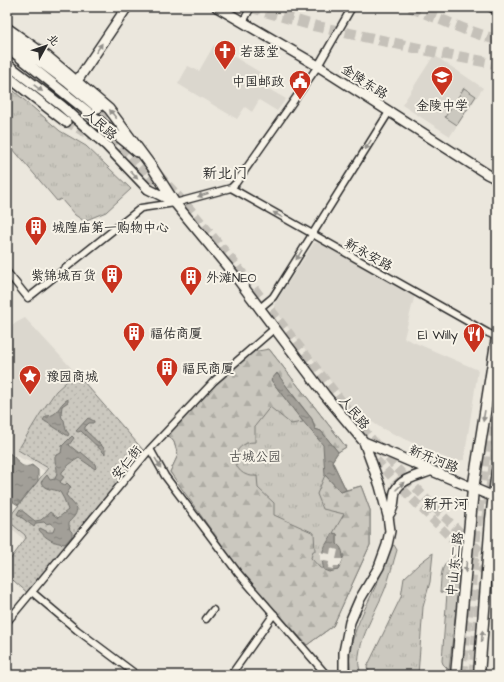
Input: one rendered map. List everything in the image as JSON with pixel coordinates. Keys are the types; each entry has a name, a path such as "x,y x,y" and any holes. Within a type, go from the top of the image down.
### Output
{"main road":[{"path":"77,81 126,7"},
{"name":"金陵东路","path":"217,7 318,66 487,174 497,178"},
{"path":"493,7 497,9"},
{"name":"人民路","path":"7,28 48,57 109,109 152,167 175,203 260,308 325,396 364,442 380,486 388,516 390,531 387,545 379,567 360,599 350,622 344,652 344,675"},
{"path":"7,37 68,83 98,108"},
{"name":"人民路","path":"7,47 128,144 152,167"},
{"name":"人民路","path":"7,64 62,106 107,146 148,189 175,203"},
{"path":"7,76 66,122"},
{"name":"中山东二路","path":"456,675 473,489 497,337"},
{"name":"新开河路","path":"364,442 494,497"},
{"path":"388,516 393,510 396,490 402,483 430,471"},
{"path":"479,675 491,519 497,471"}],"street":[{"path":"243,22 251,7"},
{"path":"7,272 28,298 141,208 175,203 231,188 318,66 352,7"},
{"path":"260,308 273,296 389,112"},
{"name":"新永安路","path":"231,188 312,235 497,337"},
{"name":"安仁街","path":"7,622 150,449 214,381 275,328"},
{"path":"150,449 166,476 238,573 328,675"},
{"path":"32,592 77,630 136,675"},
{"path":"206,619 213,610"},
{"path":"231,675 274,614"}],"shaded area":[{"path":"214,45 263,74 261,77 265,80 262,85 286,99 277,111 259,100 252,112 245,107 237,119 178,84 188,66 199,71"},
{"name":"金陵中学","path":"434,55 483,88 450,136 402,105"},
{"path":"321,242 415,294 404,338 478,370 464,460 452,461 381,428 359,413 346,401 274,310 274,305 314,243"},
{"name":"豫园商城","path":"25,318 76,373 56,391 18,450 48,468 46,472 32,463 7,452 7,332 14,324"},
{"path":"7,521 25,535 25,540 7,526"}],"green space":[{"path":"7,85 60,131 86,146 131,189 106,212 84,221 75,215 61,199 57,201 7,142"},
{"path":"464,88 476,96 457,125 445,117"},
{"name":"古城公园","path":"269,349 346,447 338,452 332,461 346,490 361,486 370,510 370,545 333,626 307,645 281,618 170,472 178,455 174,442 166,432"},
{"name":"古城公园","path":"269,349 346,447 338,452 321,431 315,429 312,419 277,374 271,380 303,422 291,424 270,407 255,426 255,442 246,444 240,448 236,454 235,460 237,467 241,472 248,475 257,476 258,488 274,503 274,515 314,533 315,551 313,551 311,558 320,568 338,570 344,556 337,544 337,534 333,533 344,514 323,509 317,494 325,475 341,492 361,486 370,510 370,545 333,626 307,645 241,572 170,472 178,455 174,442 166,432 214,381 247,353"},
{"path":"76,373 144,451 29,594 7,575 7,564 26,538 25,535 7,520 48,468 18,450 56,391"},
{"path":"394,545 397,550 385,589 361,644 359,666 362,675 352,675 350,660 351,645 356,628 379,579 389,548"},
{"path":"433,553 430,582 423,607 418,675 390,675 383,673 378,675 373,674 367,667 401,597 404,578"},
{"path":"458,553 461,556 461,568 449,670 442,661 447,593 440,592 441,579 444,566"}],"water":[{"path":"277,373 312,419 315,429 321,431 338,452 332,461 346,490 341,492 325,475 323,445 271,380"},
{"path":"68,399 68,402 62,406 61,414 66,430 69,434 68,436 43,420 46,416 54,414"},
{"path":"88,418 94,421 85,427 85,430 103,447 105,454 81,431 76,431"},
{"path":"72,436 74,438 69,445 79,453 81,452 95,464 96,468 95,469 79,458 62,472 62,476 64,477 60,482 65,485 67,483 71,487 66,495 77,508 75,514 69,522 72,536 65,544 50,540 39,530 40,528 48,532 53,532 55,527 50,523 36,523 34,527 17,514 20,509 35,521 41,520 50,512 58,518 68,510 60,492 44,487 41,482 47,475 50,480 55,479 57,469 55,456 61,453 62,446"},
{"path":"7,452 11,454 21,465 32,465 38,470 38,481 18,505 7,498"},
{"path":"333,533 337,534 337,544 342,550 343,556 338,570 329,572 324,570 322,554"}],"pier":[{"path":"331,548 338,550 336,559 343,559 340,566 334,566 333,569 328,568 329,562 320,560 320,552 330,554"}],"tunnel":[{"path":"250,7 315,26 497,64"},
{"path":"410,7 464,29 497,40"},
{"path":"42,69 87,104 103,120"},
{"path":"81,111 130,156 166,195"},
{"path":"101,111 122,131"},
{"path":"66,122 98,140"},
{"path":"159,175 192,211 234,262 364,430 394,465 439,512 497,567"},
{"path":"462,675 479,507 495,379"},
{"path":"486,520 497,441"},
{"path":"367,450 412,499 497,584"},
{"path":"473,675 481,585"}],"place":[{"name":"若瑟堂","path":"225,70"},
{"name":"金陵中学","path":"442,96"},
{"name":"中国邮政","path":"300,100"},
{"name":"城隍庙第一购物中心","path":"36,246"},
{"name":"紫锦城百货","path":"112,294"},
{"name":"外滩NEO","path":"191,296"},
{"name":"福佑商厦","path":"134,352"},
{"name":"El Willy","path":"474,354"},
{"name":"福民商厦","path":"167,388"},
{"name":"豫园商城","path":"30,396"}],"district":[{"name":"新北门","path":"225,173"},
{"name":"新开河","path":"446,504"}]}
